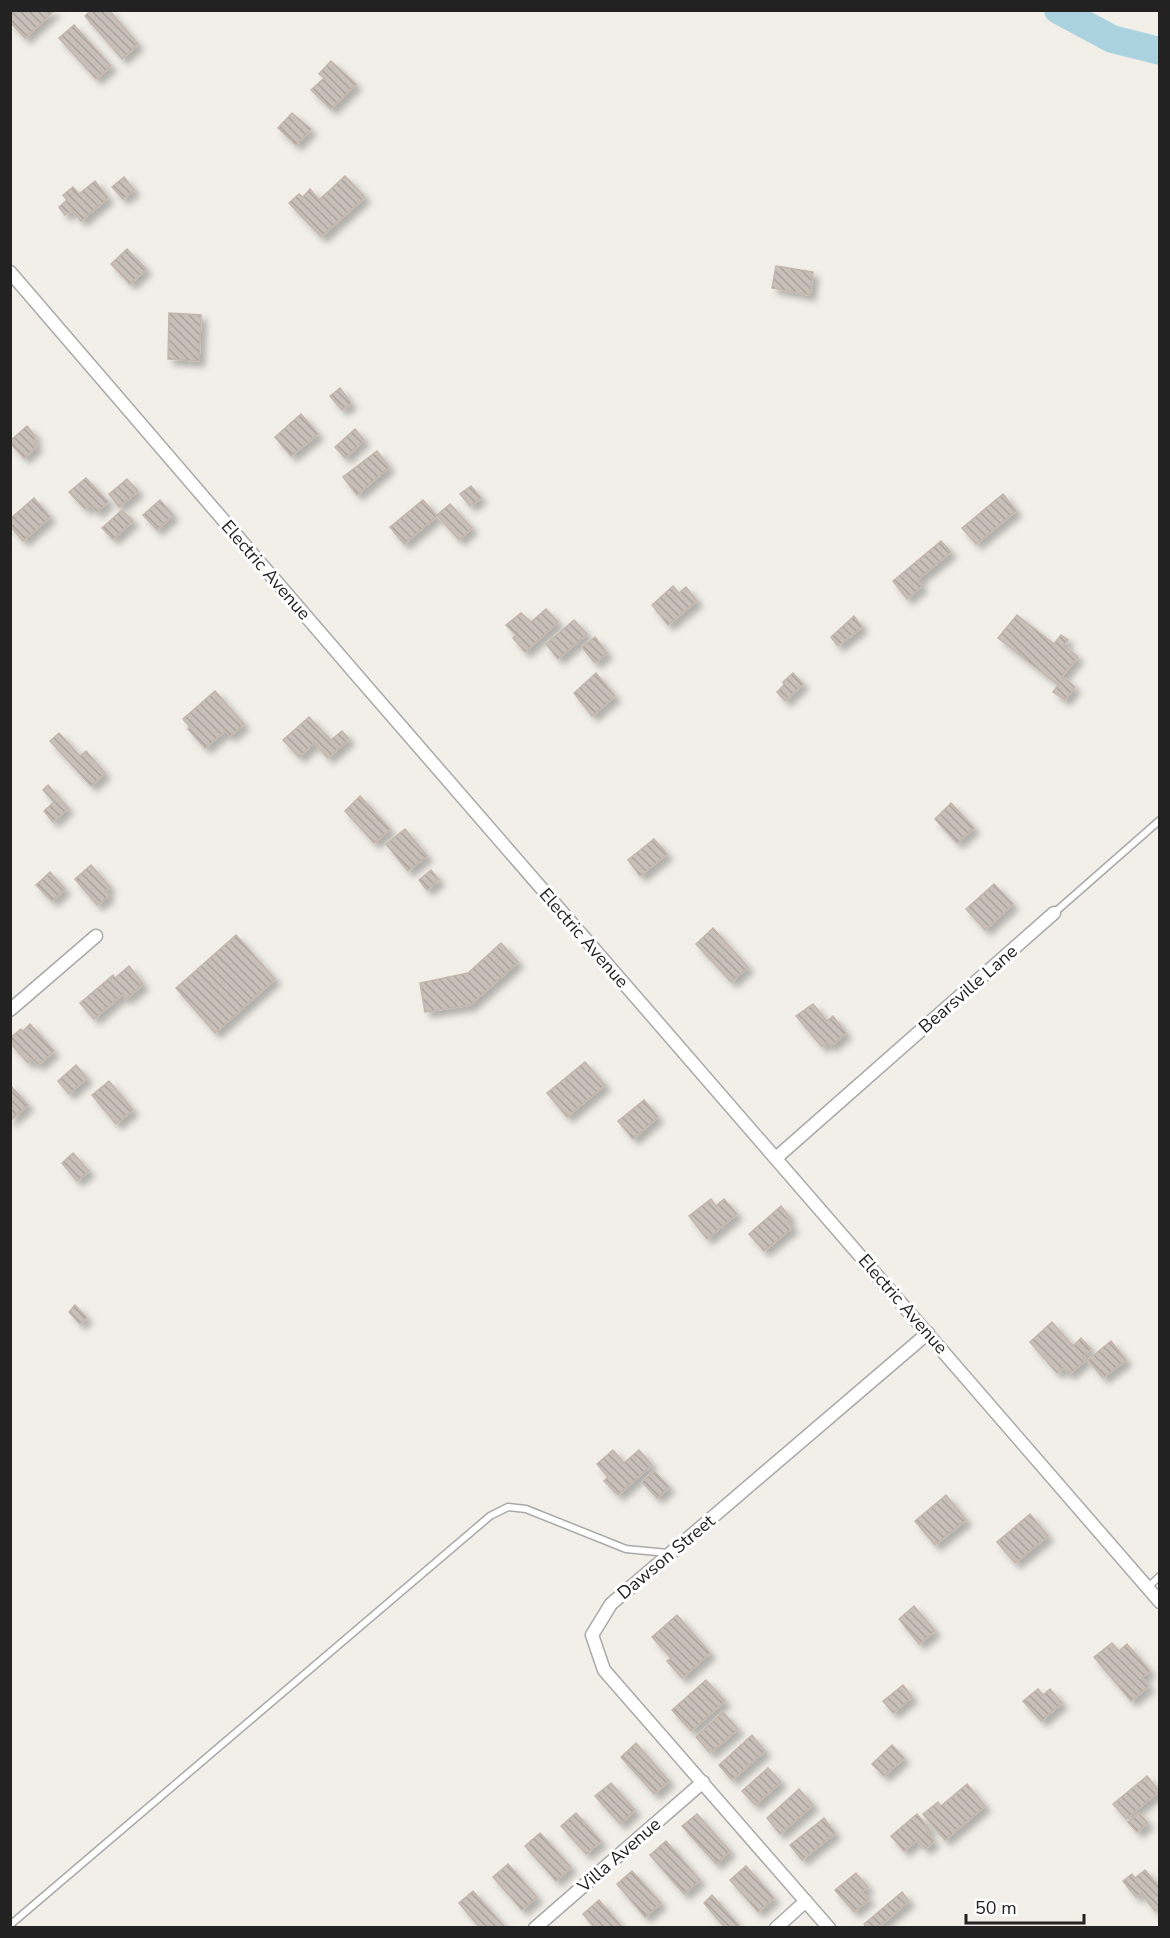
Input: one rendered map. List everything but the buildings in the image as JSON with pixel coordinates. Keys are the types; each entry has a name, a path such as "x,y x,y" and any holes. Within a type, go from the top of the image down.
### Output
{"street":[{"name":"Electric Avenue","path":"10,272 1160,1602"},
{"name":"Bearsville Lane","path":"776,1158 1054,913"},
{"path":"10,1010 96,936"},
{"name":"Dawson Street","path":"829,1928 604,1670 592,1635 611,1604 928,1334"},
{"name":"Villa Avenue","path":"535,1928 703,1782"},
{"path":"776,1928 806,1901"}],"lane":[{"name":"Bearsville Lane","path":"1054,913 1160,820"},
{"path":"10,1925 490,1516 508,1507 526,1509 626,1549 672,1553"},
{"path":"1147,1588 1160,1576"}],"waterway":[{"path":"1058,10 1112,39 1160,51"}]}
